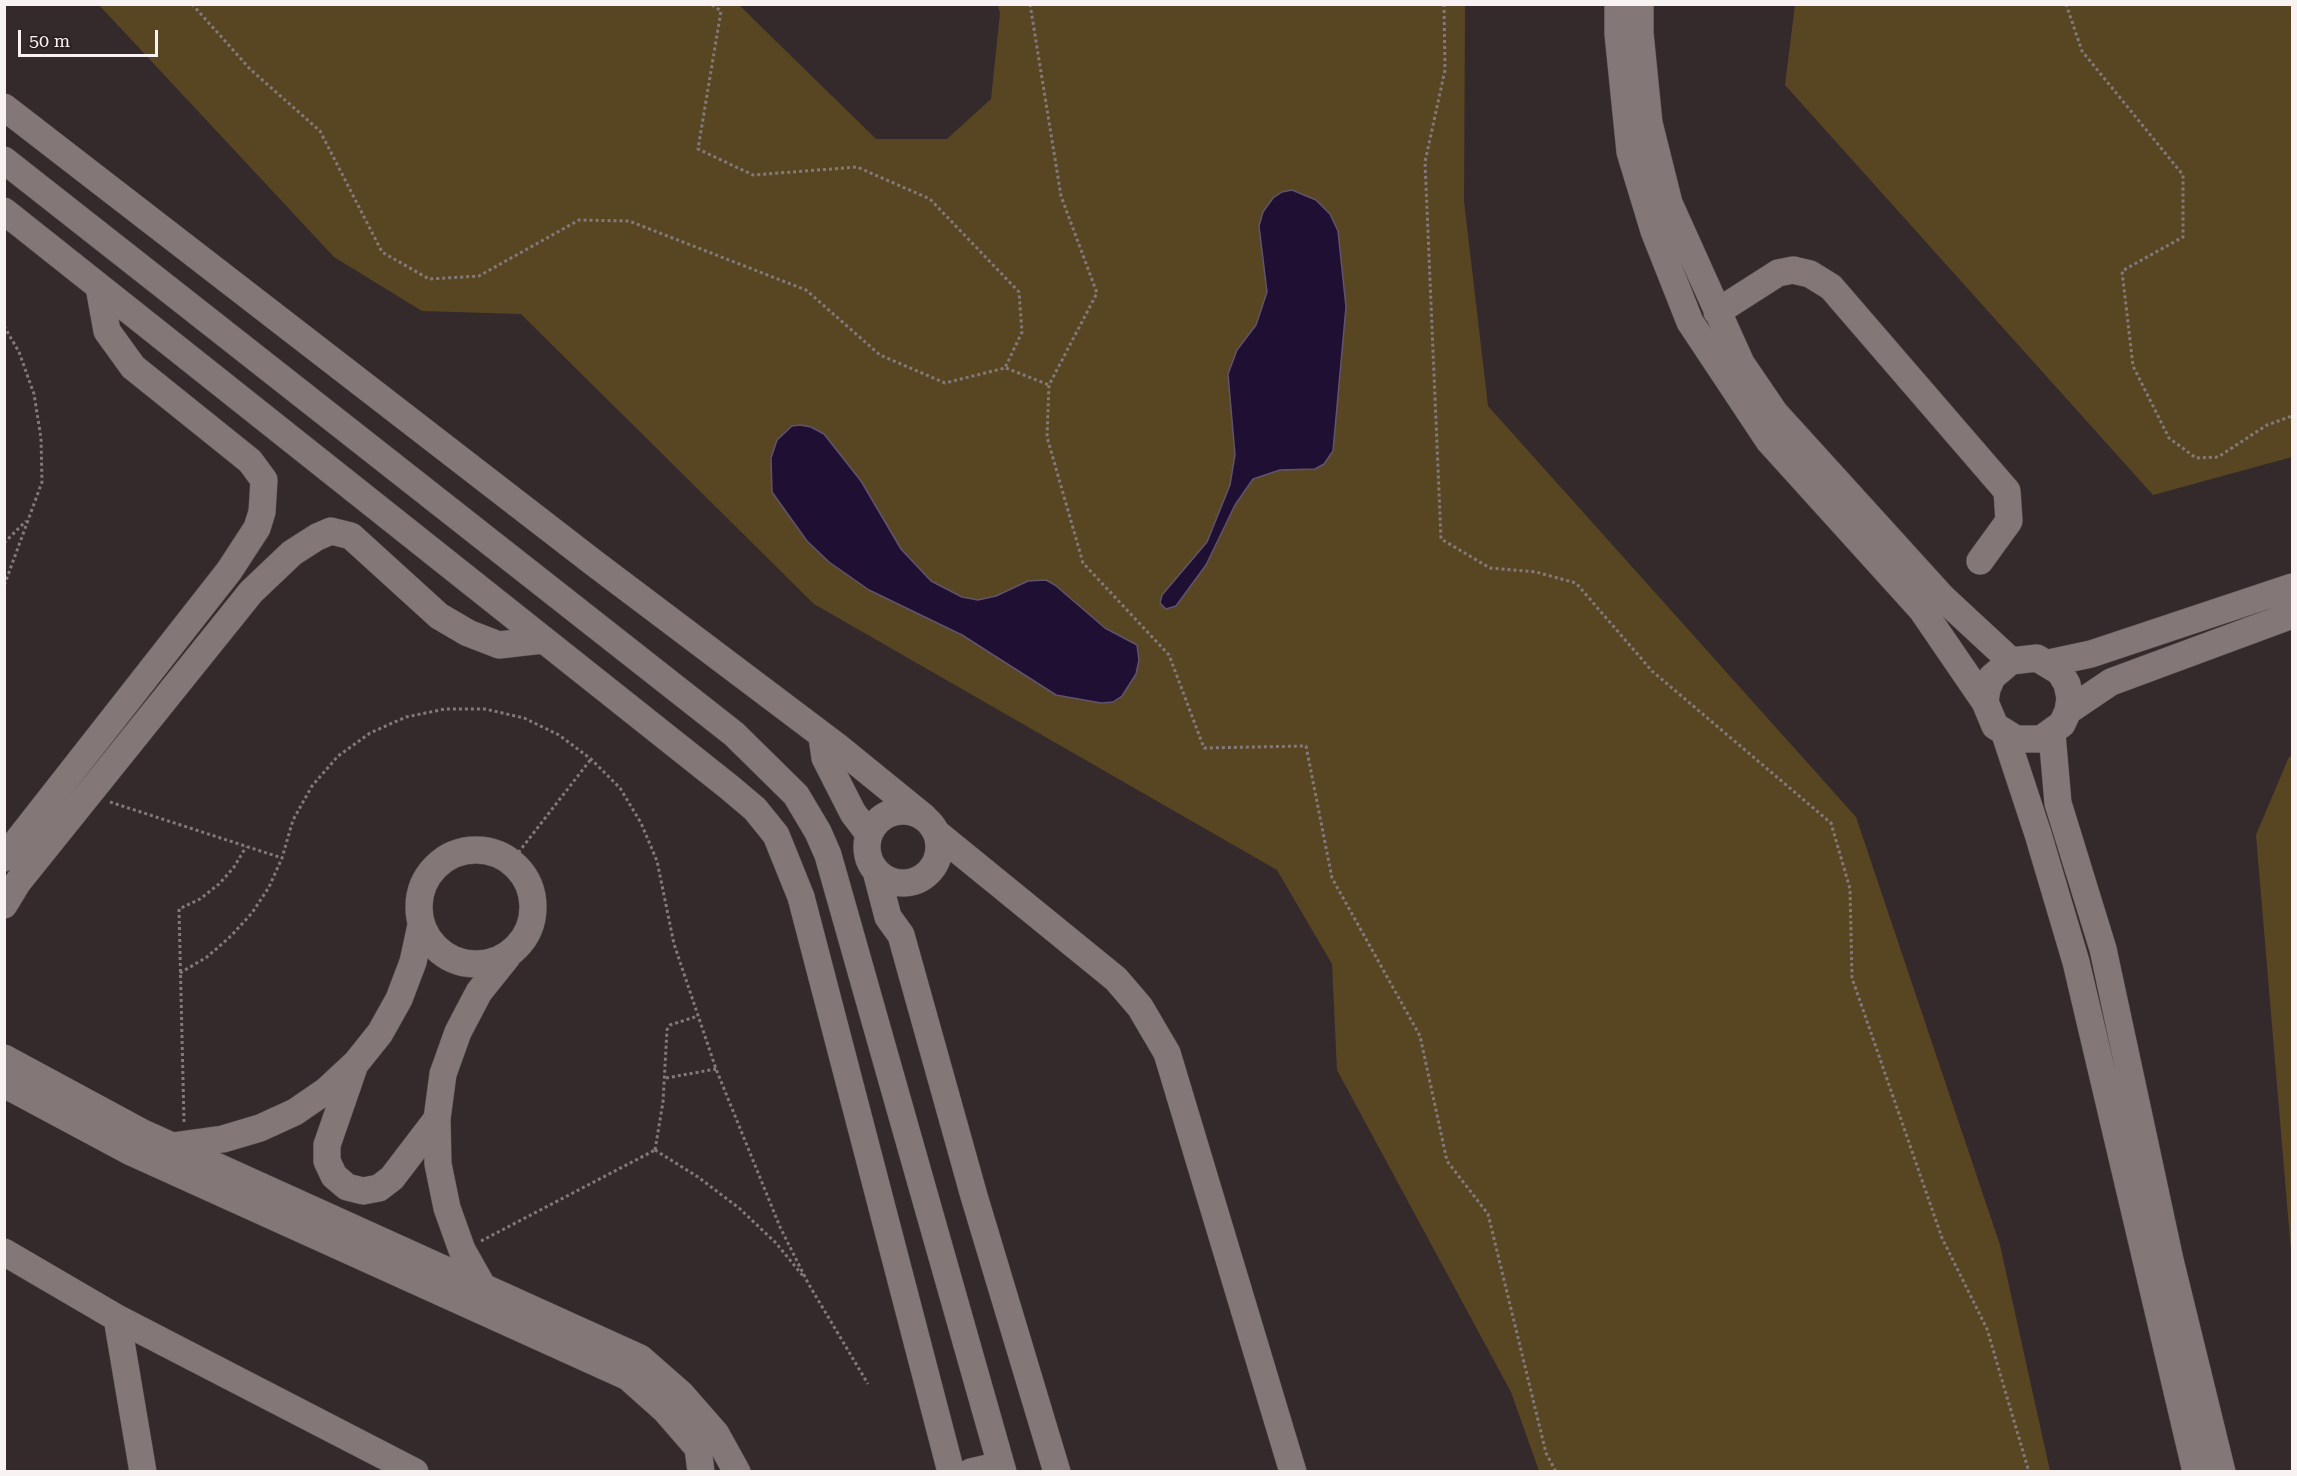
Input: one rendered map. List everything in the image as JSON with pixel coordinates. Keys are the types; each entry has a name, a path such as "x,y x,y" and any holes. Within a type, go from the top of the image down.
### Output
{"street":[{"path":"1618,4 1629,33 1669,203 1741,363 1775,413 1942,598 2011,661"},
{"path":"1640,4 1629,33 1630,152 1654,231 1690,322 1769,441 1922,610 1986,702 1995,726 2005,734 2028,741 2052,734 2062,724 2068,711 2070,698 2067,684 2060,672 2049,663 2037,658 2011,661 1992,677 1986,702"},
{"path":"4,107 838,747 981,869 1116,979 1140,1007 1167,1053 1293,1472"},
{"path":"4,160 157,278 734,734 796,795 819,832 828,855 1002,1468 971,1472"},
{"path":"4,211 755,809 776,835 801,897 951,1472"},
{"path":"1717,312 1778,273 1793,270 1810,274 1831,287 2007,491 2009,521 1980,561"},
{"path":"130,312 157,278"},
{"path":"4,858 229,571 257,528 262,512 264,480 250,461 133,367 107,331 99,287"},
{"path":"257,528 261,544 267,551 275,555 291,553"},
{"path":"4,904 18,882 251,592 291,553 331,531 351,536 439,616 468,633 499,645 543,640"},
{"path":"229,571 243,573 248,578 251,592"},
{"path":"2049,663 2091,654 2292,587"},
{"path":"2068,711 2111,682 2292,615"},
{"path":"2005,734 2076,962 2157,1262 2222,1472"},
{"path":"2052,734 2058,803 2103,949 2127,1070 2157,1262 2196,1472"},
{"path":"822,736 825,758 853,813 869,834"},
{"path":"876,871 894,882 905,883 927,875 937,862 940,845 931,825 914,812 893,812 875,824 869,834 869,858 876,871 888,917 900,935 971,1186 1057,1472"},
{"path":"484,1289 462,1250 447,1208 441,1175 437,1119 443,1074 458,1032 479,992 507,957 530,928 534,910 531,892 524,875 511,862 495,853 477,849 459,852 443,860 429,873 421,888 418,906 421,925 429,940 441,953 456,961 473,964 490,963 507,957"},
{"path":"937,862 981,869"},
{"path":"900,935 905,883"},
{"path":"178,1146 223,1140 260,1128 295,1112 327,1090 356,1063 380,1033 399,999 413,963 421,925"},
{"path":"4,1039 10,1070 130,1152 628,1377 665,1410 698,1448 701,1472"},
{"path":"356,1063 327,1145 327,1161 330,1169 334,1176 347,1186 363,1191 379,1188 392,1179 437,1119"},
{"path":"10,1070 484,1289 597,1337 640,1358 681,1394 709,1426 737,1472"},
{"path":"4,1252 117,1318 415,1472"},
{"path":"117,1318 143,1472"}],"path":[{"path":"192,4 250,69 320,131 382,252 429,279 479,276 579,220 629,221 806,290 880,355 945,383 1005,368 1049,385"},
{"path":"711,4 721,11 698,149 753,175 857,167 930,199 1018,292 1023,332 1005,368"},
{"path":"1030,4 1061,196 1097,293 1049,385 1047,437 1083,562 1169,655 1204,748 1306,746 1332,878 1419,1036 1447,1161 1488,1214 1546,1453 1556,1472"},
{"path":"1444,4 1445,70 1425,162 1441,539 1490,568 1536,572 1576,583 1652,671 1831,823 1850,889 1852,978 1942,1238 1987,1329 2029,1472"},
{"path":"2066,4 2082,51 2182,175 2183,237 2122,271 2133,366 2169,438 2196,458 2218,457 2266,425 2292,416"},
{"path":"4,326 19,352 34,394 41,438 42,482 4,586"},
{"path":"4,543 27,519"},
{"path":"180,973 207,957 252,913 282,858 293,820 312,786 338,756 370,733 406,717 445,709 495,711 524,718 559,735 591,759 620,788 642,823 657,861 674,944 716,1069 780,1227 808,1283 867,1384"},
{"path":"511,862 591,759"},
{"path":"88,795 282,858"},
{"path":"178,1146 179,909 200,899 219,884 234,867 246,847"},
{"path":"655,1150 666,1078 667,1030 670,1025 698,1016"},
{"path":"666,1078 716,1069"},
{"path":"655,1150 698,1177 739,1208 776,1244 808,1283"},
{"path":"462,1250 655,1150"}],"shaded area":[{"path":"99,5 739,5 876,139 947,139 991,99 1000,13 998,5 1465,5 1464,201 1488,406 1856,817 2000,1245 2050,1471 1539,1471 1511,1392 1337,1070 1332,964 1277,870 814,604 521,314 422,311 334,257"},
{"path":"1795,5 2292,5 2292,457 2153,495 1785,85"},
{"path":"1292,190 1316,200 1330,214 1338,231 1346,307 1333,451 1324,464 1315,469 1280,470 1253,479 1235,505 1206,565 1176,606 1166,609 1160,603 1162,595 1207,542 1230,485 1235,455 1228,374 1237,350 1256,325 1267,292 1259,226 1263,212 1273,198 1282,192"},
{"path":"792,426 811,427 824,434 861,481 901,549 931,581 962,597 978,600 996,596 1028,581 1046,580 1055,585 1105,628 1137,645 1139,660 1136,674 1122,696 1113,702 1101,703 1056,695 962,635 869,590 829,562 807,541 772,492 771,458 777,440"},
{"path":"2292,756 2292,1263 2256,835 2289,757"}]}
